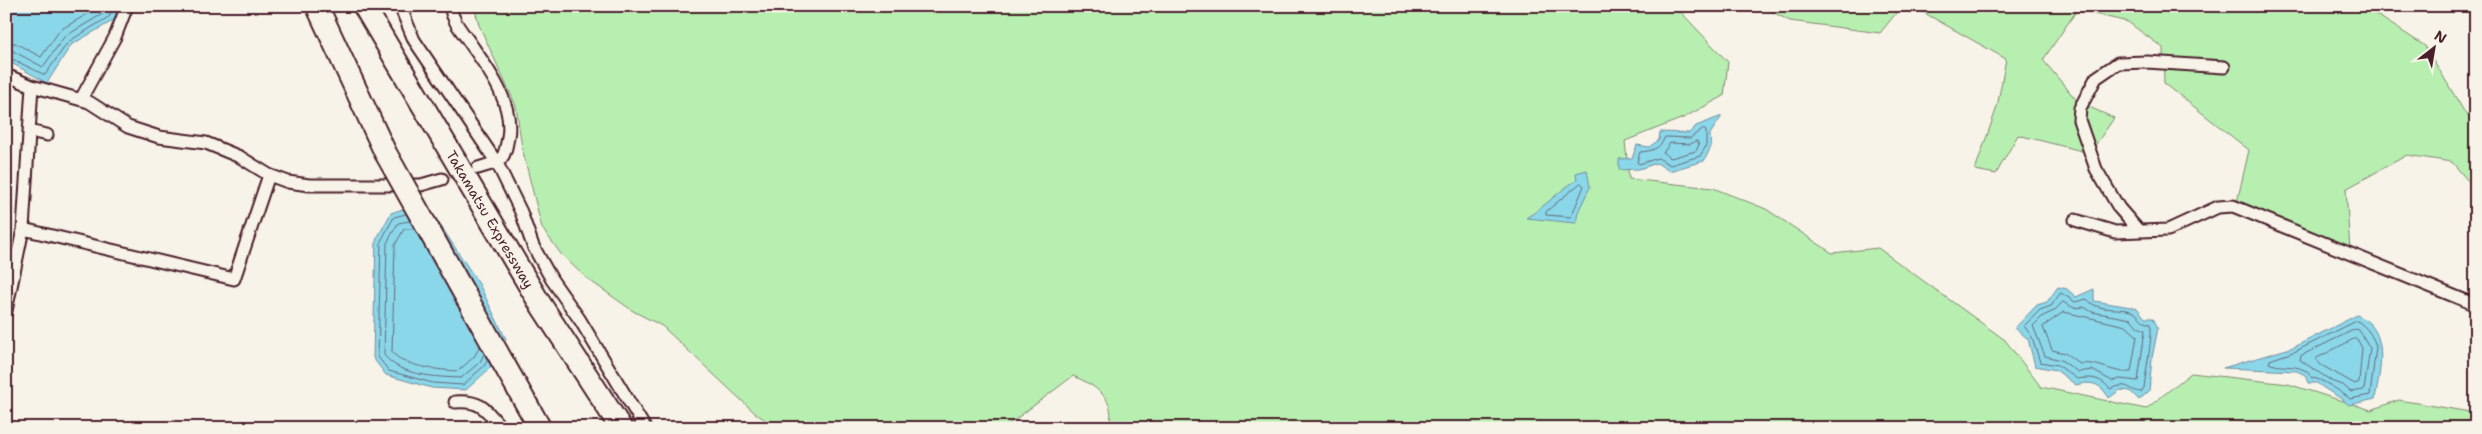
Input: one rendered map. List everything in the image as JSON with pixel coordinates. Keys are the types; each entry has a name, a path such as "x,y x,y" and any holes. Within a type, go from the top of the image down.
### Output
{"highway":[{"path":"316,6 385,152 540,428"},
{"name":"Takamatsu Expressway","path":"365,8 539,302 621,428"}],"street":[{"path":"81,99 116,37 127,6"},
{"path":"400,6 414,40 497,163 521,212 538,254 645,428"},
{"path":"450,6 452,19 495,82 506,106 509,132 505,156 497,163 478,168"},
{"path":"2140,230 2119,208 2096,169 2079,120 2080,108 2096,78 2118,63 2148,62 2224,66"},
{"path":"6,75 32,86 81,99 128,126 159,137 206,143 240,157 269,175 288,182 309,185 421,185 442,179"},
{"path":"6,311 23,229 32,86"},
{"path":"29,131 47,135"},
{"path":"23,229 234,279 269,175"},
{"path":"2075,220 2115,232 2168,230 2218,207 2233,206 2476,305"},
{"path":"456,402 470,401 486,409 501,428"}],"green space":[{"path":"474,6 1675,6 1728,62 1724,96 1683,118 1625,141 1629,179 1713,188 1766,209 1832,253 1878,248 2005,340 2041,387 2146,409 2191,373 2288,384 2371,410 2399,400 2476,413 2476,428 1108,428 1111,418 1108,402 1097,389 1073,376 1004,428 777,428 755,413 662,326 633,311 585,277 561,254 542,228 522,148 516,106 479,25"},
{"path":"1761,6 1902,6 1880,33 1790,21"},
{"path":"1912,6 2363,6 2425,46 2465,113 2476,125 2476,182 2468,181 2452,162 2407,155 2346,189 2350,251 2235,211 2249,150 2164,83 2163,48 2128,22 2077,10 2043,60 2078,102 2114,118 2090,153 2018,135 1996,174 1975,170 1997,107 2006,59"}],"water":[{"path":"6,6 115,6 116,19 71,45 47,83 6,60"},
{"path":"1722,116 1710,134 1711,147 1704,161 1669,171 1657,163 1639,169 1619,170 1619,159 1632,158 1637,145 1649,147 1659,140 1660,132 1689,133 1696,126"},
{"path":"1587,170 1590,187 1578,212 1576,223 1526,218 1577,180 1576,173"},
{"path":"403,209 431,211 479,284 506,339 489,369 466,390 432,388 386,375 373,358 376,240 391,213"},
{"path":"2058,287 2067,289 2076,297 2094,289 2094,301 2137,308 2145,318 2153,318 2158,328 2152,358 2149,391 2139,400 2130,391 2120,390 2109,398 2095,384 2076,385 2056,370 2035,366 2028,339 2015,328 2037,305 2047,302"},
{"path":"2357,315 2368,322 2375,330 2379,341 2381,352 2375,399 2349,405 2317,383 2308,383 2305,375 2297,371 2223,368 2294,347"}]}
